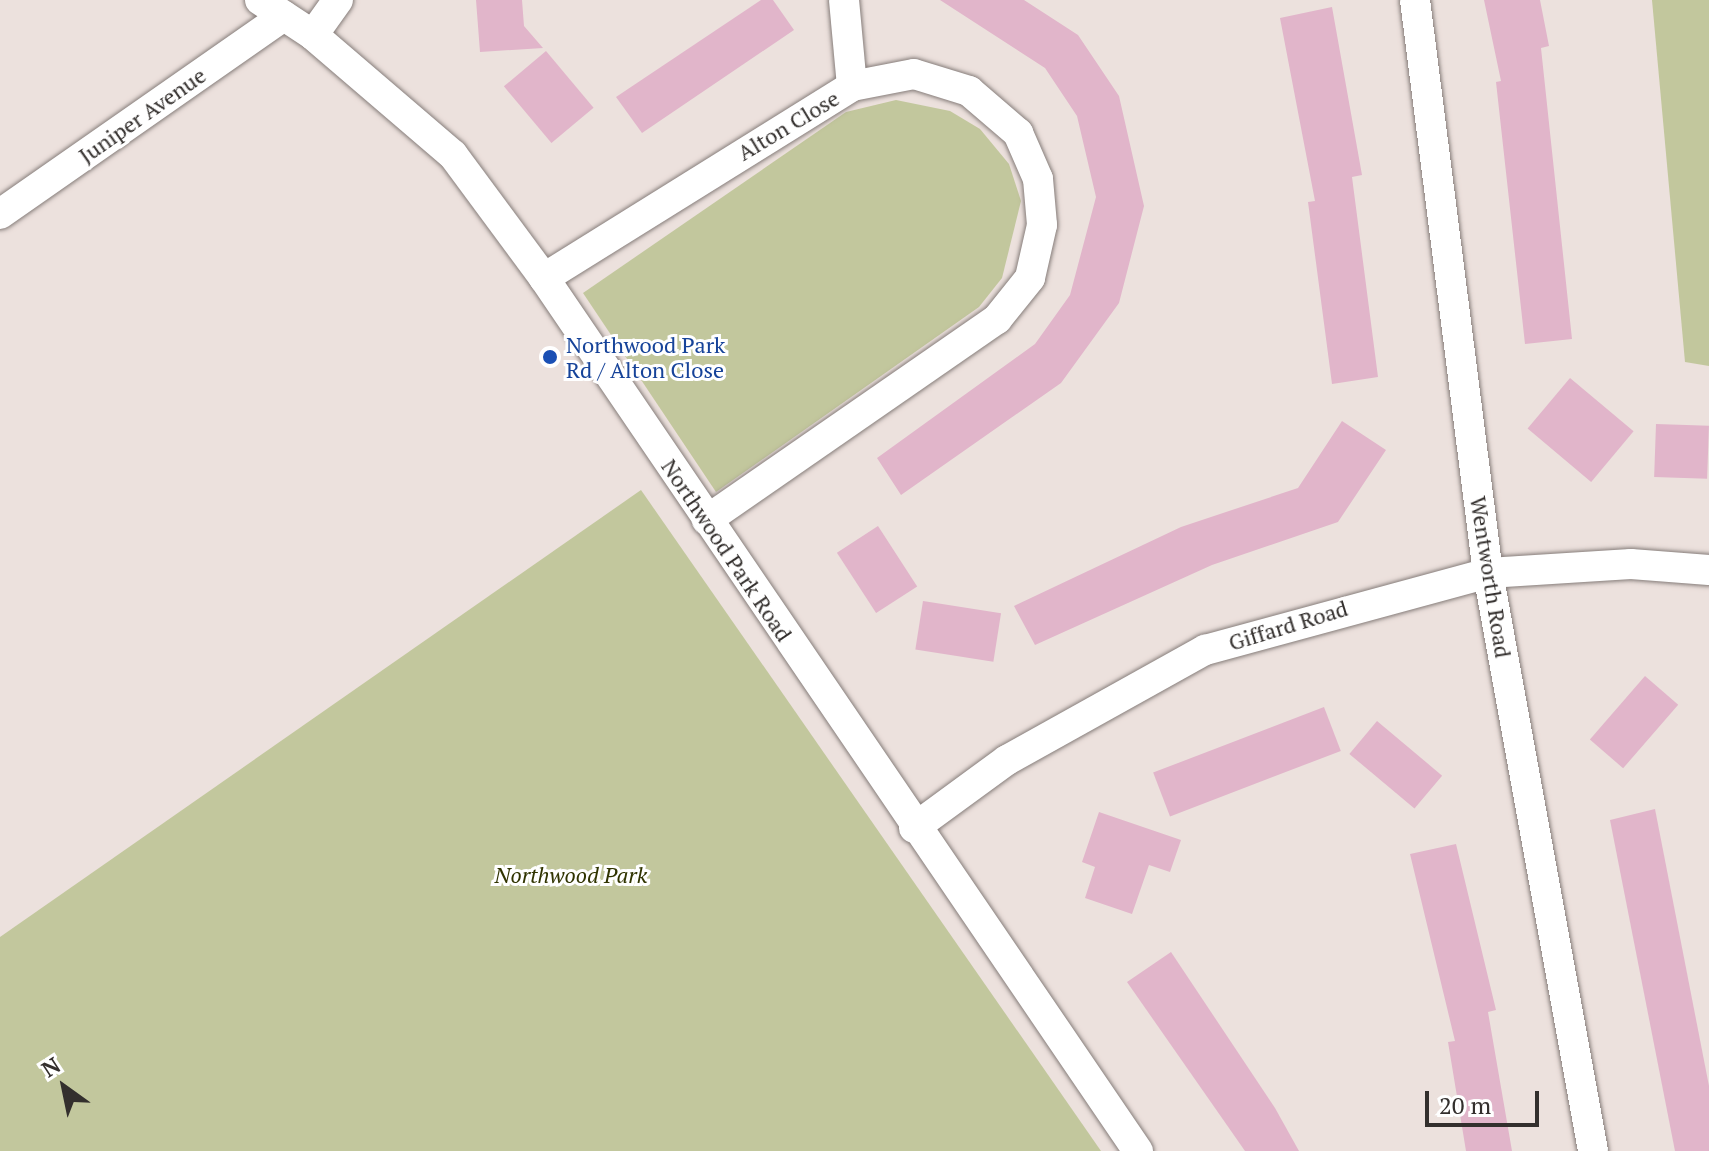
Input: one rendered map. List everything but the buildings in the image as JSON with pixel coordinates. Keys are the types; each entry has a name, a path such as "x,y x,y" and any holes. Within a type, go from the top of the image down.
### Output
{"street":[{"path":"313,35 338,0"},
{"path":"844,0 852,86"},
{"name":"Wentworth Road","path":"1415,0 1488,573 1593,1151"},
{"name":"Northwood Park Road","path":"272,8 313,35 453,155 544,278 914,828 1138,1151"},
{"name":"Juniper Avenue","path":"0,214 272,8"},
{"name":"Alton Close","path":"544,278 852,86 914,74 969,91 1018,133 1038,179 1042,225 1030,278 969,342 707,520"},
{"name":"Giffard Road","path":"914,828 1007,760 1205,650 1334,610 1488,573 1631,564 1709,570"}],"green space":[{"path":"1652,0 1709,0 1709,366 1685,362"},
{"path":"896,100 950,111 980,129 1009,164 1021,201 1002,278 979,307 716,492 583,293 846,112"},
{"name":"Northwood Park","path":"641,490 1101,1151 0,1151 0,937"}],"place":[{"name":"Northwood Park Rd / Alton Close","path":"550,357"}]}
